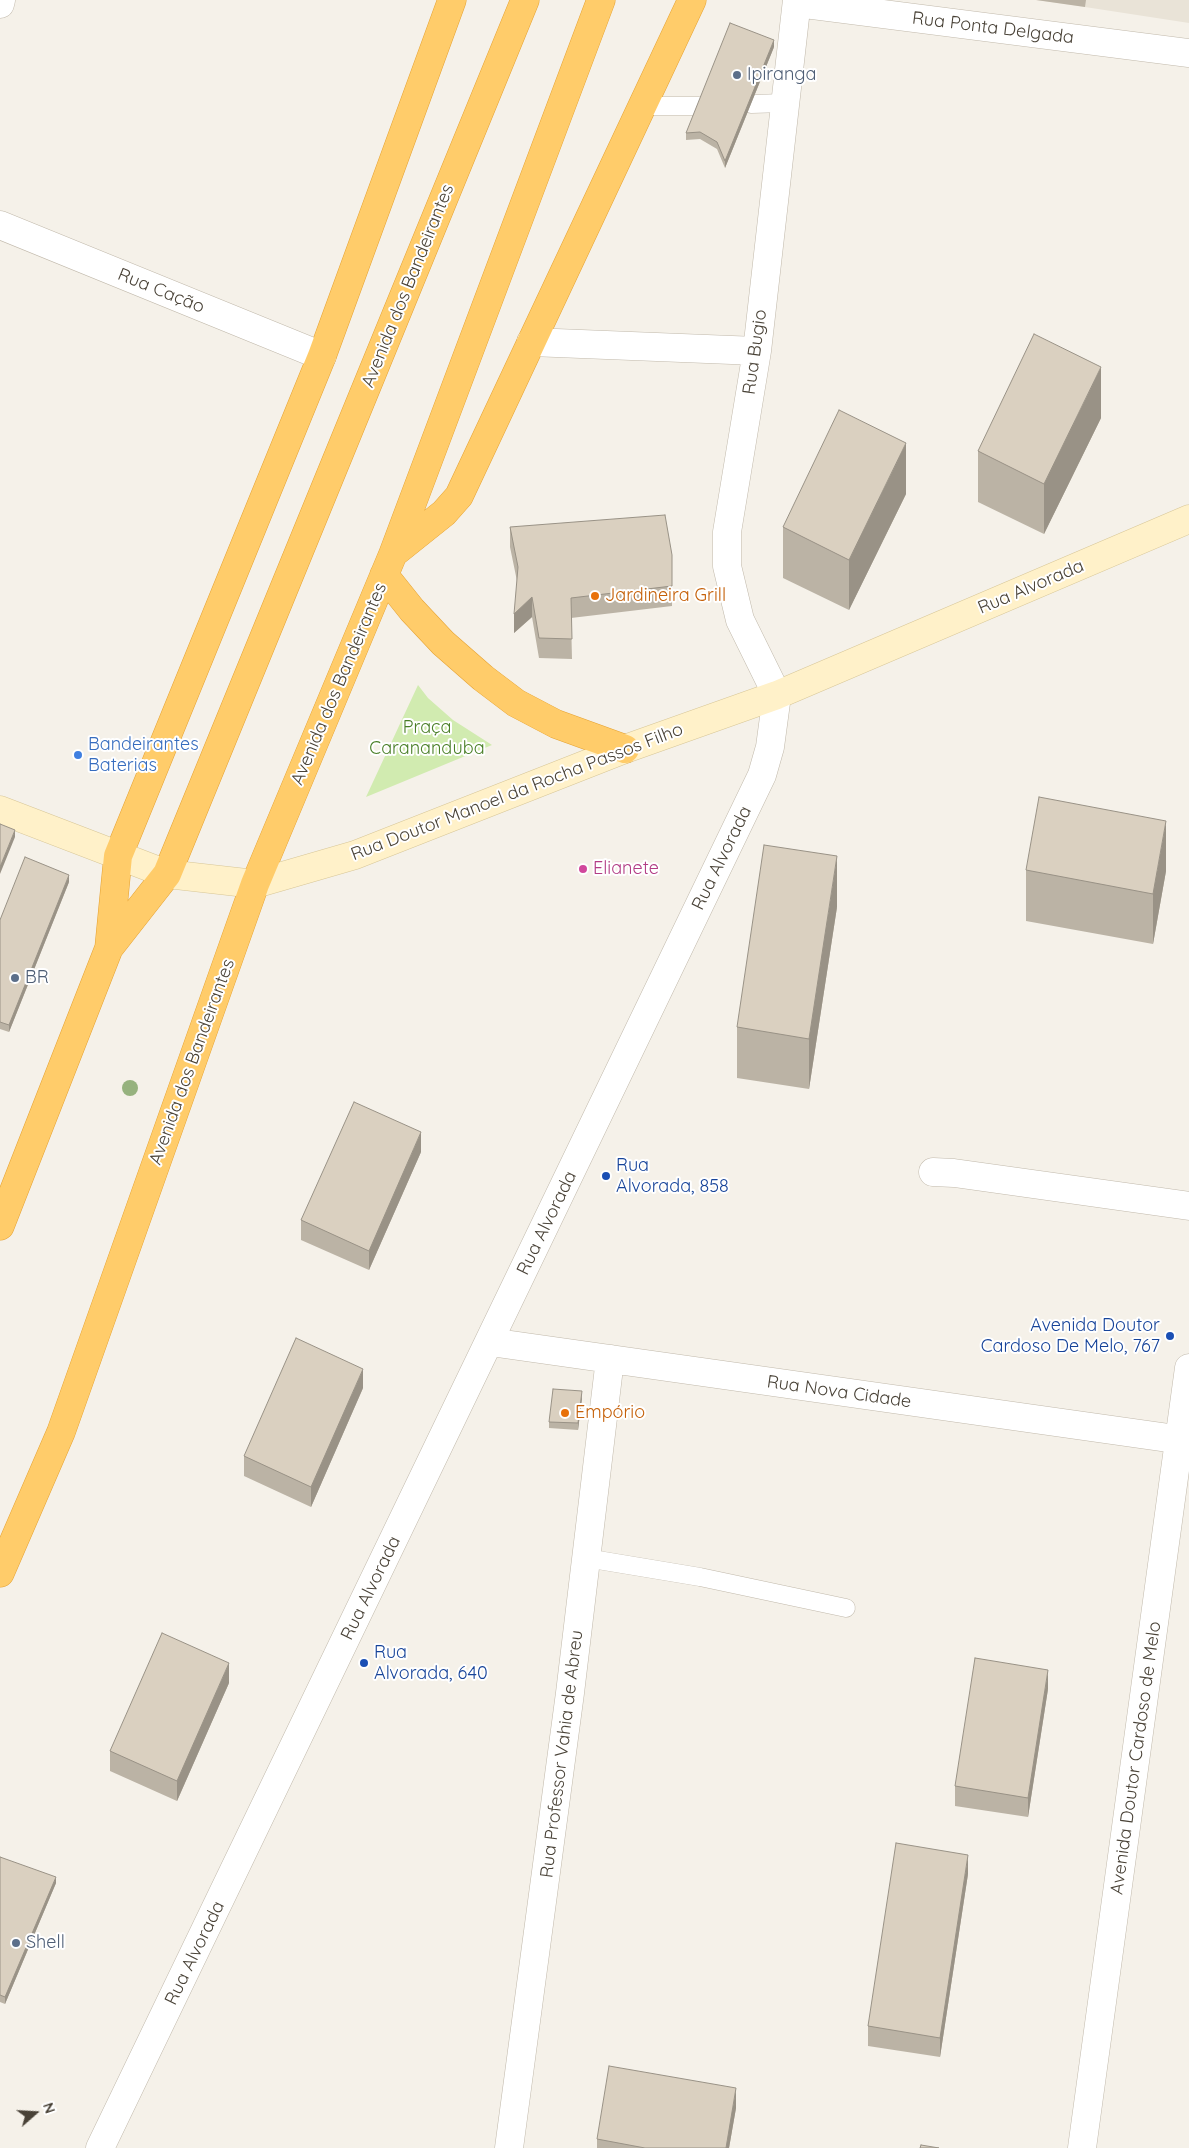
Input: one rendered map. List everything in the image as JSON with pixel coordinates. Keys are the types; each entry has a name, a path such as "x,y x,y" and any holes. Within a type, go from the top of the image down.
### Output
{"highway":[{"name":"Avenida dos Bandeirantes","path":"0,1226 109,948 118,856 322,356 452,0"},
{"name":"Avenida dos Bandeirantes","path":"109,948 167,874 525,0"},
{"name":"Avenida dos Bandeirantes","path":"0,1573 61,1432 255,884 389,564 601,0"},
{"name":"Avenida dos Bandeirantes","path":"389,564 444,513 459,496 692,0"},
{"path":"389,564 443,642 482,678 516,703 556,724 625,749"}],"street":[{"path":"0,4 2,0"},
{"name":"Rua Ponta Delgada","path":"797,1 1189,52"},
{"name":"Rua Bugio","path":"777,695 740,620 727,566 727,532 757,351 797,1"},
{"name":"Rua Cação","path":"0,225 322,356"},
{"path":"532,342 757,351"},
{"name":"Rua Alvorada","path":"100,2148 762,775 770,747 777,695 1189,519"},
{"name":"Rua Doutor Manoel da Rocha Passos Filho","path":"255,884 355,855 625,749 777,695"},
{"path":"0,810 167,874 255,884"},
{"path":"933,1172 954,1173 1189,1206"},
{"name":"Rua Nova Cidade","path":"490,1342 1184,1441"},
{"name":"Rua Professor Vahia de Abreu","path":"510,2148 610,1359"},
{"name":"Avenida Doutor Cardoso de Melo","path":"1082,2148 1184,1441 1189,1368"}],"lane":[{"path":"751,104 785,103"},
{"path":"642,106 699,106"},
{"path":"586,1558 700,1577 846,1608"}],"shaded area":[{"path":"1036,0 1189,0 1189,23 1085,7"}],"green space":[{"name":"Praça Carananduba","path":"418,685 428,698 453,720 492,745 366,797"}],"building":[{"name":"Ipiranga","path":"730,23 774,40 725,161 717,142 700,132 686,133"},
{"path":"1034,334 1101,367 1044,484 978,451"},
{"path":"839,410 906,443 849,560 783,527"},
{"name":"Jardineira Grill","path":"665,515 672,555 672,586 571,598 572,639 539,638 532,597 514,614 518,567 510,527"},
{"path":"1039,797 1166,821 1153,894 1026,870"},
{"path":"0,824 15,830 0,867"},
{"path":"764,845 837,856 809,1039 737,1027"},
{"name":"BR","path":"25,857 69,875 9,1025 0,1022 0,920"},
{"path":"354,1102 421,1132 369,1251 301,1220"},
{"path":"296,1338 363,1369 311,1487 244,1456"},
{"name":"Empório","path":"553,1389 582,1391 578,1423 549,1422"},
{"path":"162,1633 229,1663 177,1781 110,1751"},
{"path":"975,1658 1048,1670 1028,1798 955,1786"},
{"path":"896,1843 968,1855 940,2038 868,2026"},
{"name":"Shell","path":"0,1857 56,1877 5,1997 0,1995"},
{"path":"609,2066 736,2088 726,2148 645,2148 597,2139"},
{"path":"921,2145 939,2148 920,2148"}],"place":[{"name":"Ipiranga","path":"737,75"},
{"name":"Jardineira Grill","path":"595,596"},
{"name":"Bandeirantes Baterias","path":"78,755"},
{"name":"Elianete","path":"583,869"},
{"name":"BR","path":"15,978"},
{"name":"Rua Alvorada, 858","path":"606,1176"},
{"name":"Avenida Doutor Cardoso De Melo, 767","path":"1170,1336"},
{"name":"Empório","path":"565,1413"},
{"name":"Rua Alvorada, 640","path":"364,1663"},
{"name":"Shell","path":"16,1943"}]}
